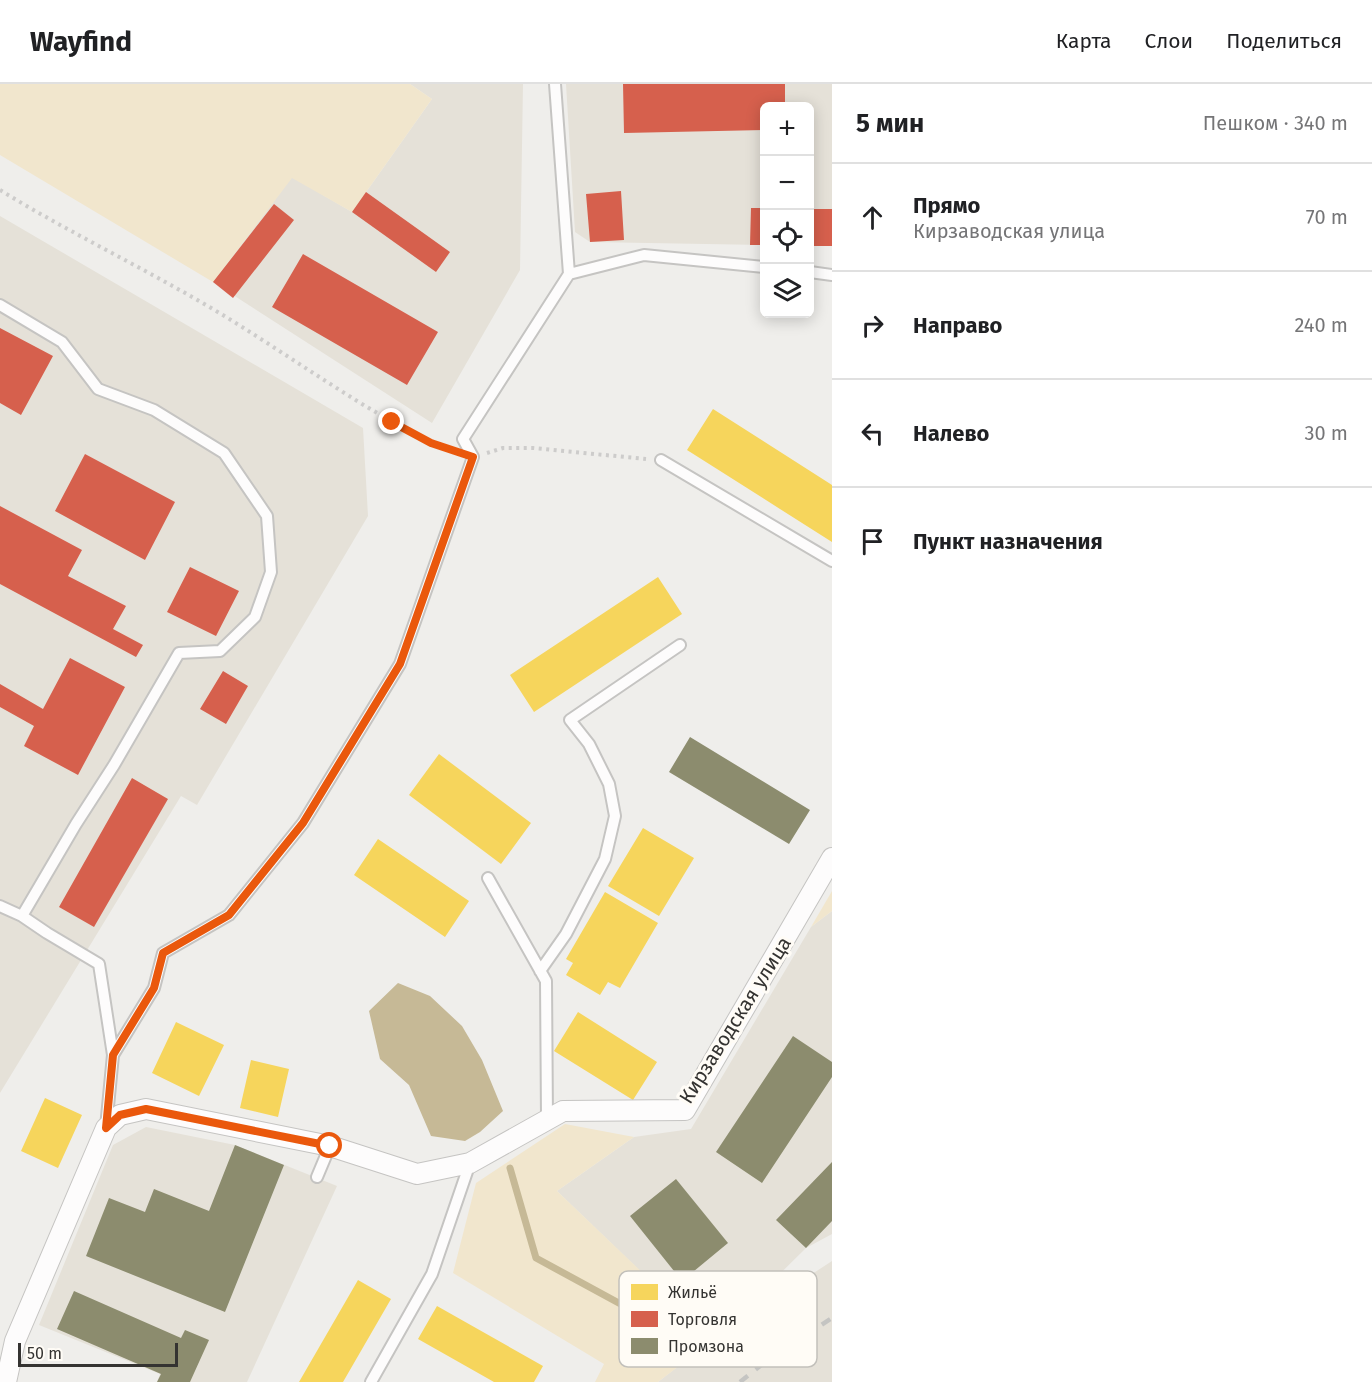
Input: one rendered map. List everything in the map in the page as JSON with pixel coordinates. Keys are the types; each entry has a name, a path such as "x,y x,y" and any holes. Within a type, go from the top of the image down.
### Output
{"street":[{"name":"Кирзаводская улица","path":"106,1128 120,1115 146,1109 330,1146 417,1174 470,1162 563,1111 685,1110 832,858"},
{"path":"6,1382 15,1341 106,1128"}],"lane":[{"path":"113,1055 154,988 163,953 229,915 303,823 400,664 473,457 463,439 569,274 555,84"},
{"path":"569,274 644,255 760,267"},
{"path":"814,272 832,274"},
{"path":"0,305 62,342 98,388 154,410 224,453 267,516 271,572 255,617 220,651 179,653 22,916"},
{"path":"661,460 832,561"},
{"path":"540,971 566,934 605,859 615,816 609,784 589,744 570,720 680,645"},
{"path":"488,878 546,981 547,1119"},
{"path":"0,906 22,916 99,964 113,1055 106,1128"},
{"path":"317,1178 330,1146"},
{"path":"370,1382 432,1274 470,1162"}],"path":[{"path":"0,190 32,210 162,279 239,325 303,368 431,443 473,457 503,448 533,448 661,460"}],"shaded area":[{"path":"0,84 410,84 432,99 352,212 292,178 213,282 0,155"},
{"path":"410,84 523,84 520,270 432,423 213,282 292,177 352,212 432,99"},
{"path":"566,84 832,84 832,246 814,246 814,102 760,102 760,245 590,242 575,232"},
{"path":"0,216 363,428 368,516 197,805 181,796 0,1093"},
{"path":"832,891 832,911 811,927"},
{"path":"832,911 832,1234 806,1248 783,1271 640,1271 557,1191 634,1137 691,1129 811,927"},
{"path":"398,983 430,996 462,1026 482,1060 503,1111 480,1132 465,1141 431,1136 409,1085 380,1059 369,1011"},
{"path":"565,1124 634,1137 557,1191 641,1271 619,1271 619,1367 678,1367 658,1382 595,1382 604,1364 453,1273 476,1183"},
{"path":"146,1127 235,1145 337,1186 247,1382 157,1382 160,1374 39,1325 113,1145"},
{"path":"832,1261 832,1382 658,1382 677,1367 817,1367 817,1271"}],"building: Жильё":[{"path":"713,409 832,485 832,542 687,450"},
{"path":"658,577 682,614 534,712 510,675"},
{"path":"439,754 531,823 501,864 409,795"},
{"path":"643,828 694,858 659,916 608,886"},
{"path":"378,839 469,901 445,937 354,875"},
{"path":"605,892 658,923 620,988 608,982 600,995 566,975 573,963 566,959"},
{"path":"578,1012 657,1062 633,1100 554,1051"},
{"path":"176,1022 224,1045 199,1096 152,1073"},
{"path":"251,1060 289,1069 278,1117 240,1108"},
{"path":"45,1098 82,1115 58,1168 21,1151"},
{"path":"358,1280 391,1299 343,1382 299,1382"},
{"path":"437,1306 543,1366 534,1382 494,1382 418,1339"}],"building: Торговля":[{"path":"623,84 785,84 785,102 760,102 760,130 624,133"},
{"path":"621,191 624,240 590,242 586,194"},
{"path":"366,192 450,252 436,272 352,212"},
{"path":"274,204 294,220 233,298 213,282"},
{"path":"751,208 760,208 760,245 750,245"},
{"path":"814,209 832,209 832,246 814,246"},
{"path":"303,254 438,332 407,385 272,307"},
{"path":"0,328 53,356 21,415 0,403"},
{"path":"85,454 175,502 145,560 55,511"},
{"path":"0,506 82,550 68,576 126,606 113,629 143,645 136,657 0,584"},
{"path":"190,567 239,591 216,636 167,612"},
{"path":"70,658 125,687 78,775 24,746 34,726 0,707 0,684 43,709"},
{"path":"223,671 248,686 226,724 200,709"},
{"path":"132,778 168,799 94,927 59,907"}],"building: Промзона":[{"path":"690,737 810,810 789,844 669,772"},
{"path":"793,1036 832,1062 832,1077 762,1183 716,1152"},
{"path":"235,1145 284,1165 225,1312 86,1256 109,1198 145,1212 154,1189 209,1211"},
{"path":"832,1162 832,1221 806,1248 776,1220"},
{"path":"676,1179 728,1243 694,1271 674,1271 630,1216"},
{"path":"74,1291 181,1338 185,1330 209,1340 190,1382 157,1382 161,1374 57,1329"}],"waterway":[{"path":"510,1168 536,1258 619,1303"}],"railway":[{"path":"817,1328 832,1318"},
{"path":"740,1382 759,1367"}],"route":[{"path":"330,1146 146,1109 120,1115 106,1128 113,1055 154,988 163,953 229,915 303,823 400,664 473,457 431,443 392,422"}]}
